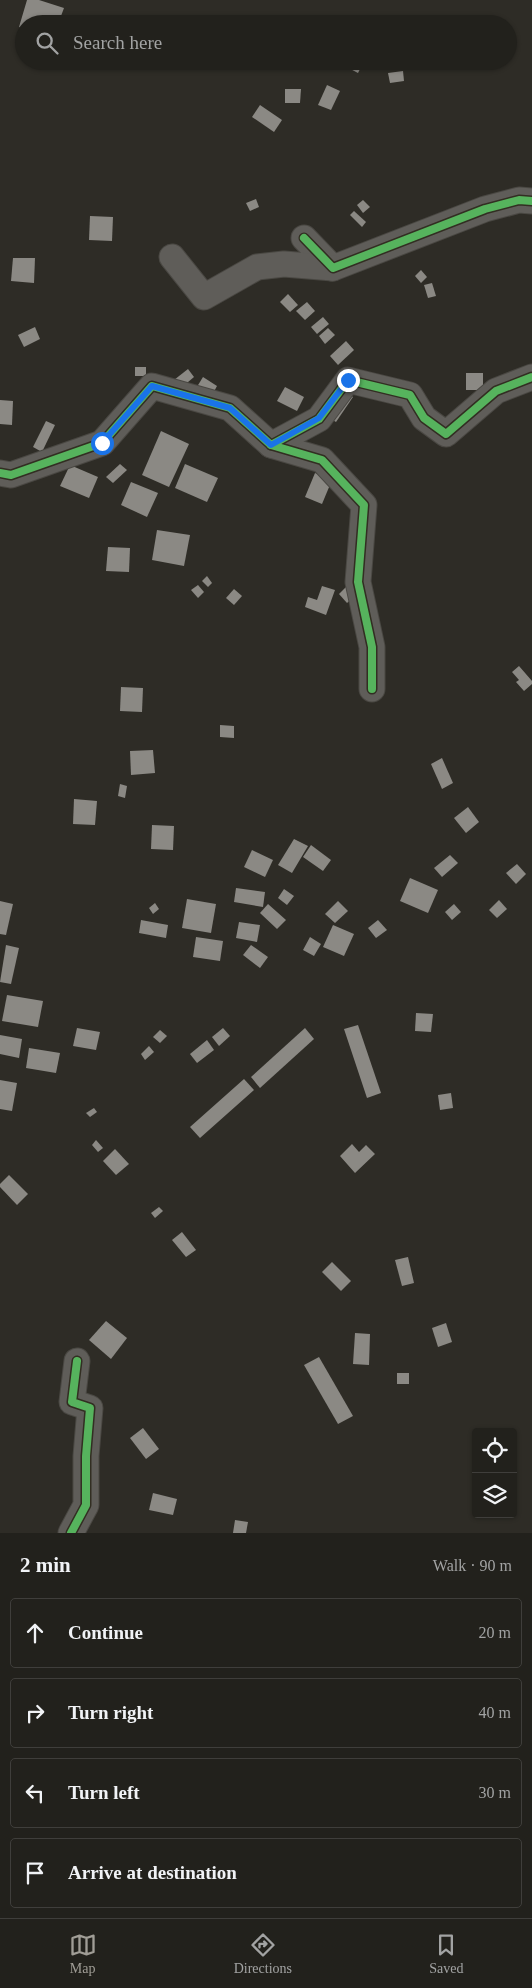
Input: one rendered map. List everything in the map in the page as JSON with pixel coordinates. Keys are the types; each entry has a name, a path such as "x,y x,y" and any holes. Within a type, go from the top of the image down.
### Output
{"street":[{"path":"172,257 204,297 257,267 284,264 333,268 485,209 518,200 532,201"},
{"path":"304,238 333,268"},
{"path":"271,445 319,418 348,380 410,395 424,418 446,434 496,391 532,377"},
{"path":"0,473 11,475 102,443 152,386 230,408 271,445 322,460 364,505 358,582 372,647 372,689"},
{"path":"71,1533 86,1505 86,1456 90,1408 72,1402 77,1361"}],"building":[{"path":"27,0 39,0 64,8 61,15 23,15"},
{"path":"403,71 404,81 390,83 388,73"},
{"path":"327,85 340,91 331,110 318,105"},
{"path":"285,89 301,89 300,103 285,103"},
{"path":"260,105 282,120 274,132 252,117"},
{"path":"256,199 259,207 250,211 246,203"},
{"path":"363,200 370,207 363,213 357,205"},
{"path":"354,211 366,222 362,227 350,215"},
{"path":"90,216 113,217 112,241 89,240"},
{"path":"13,258 35,258 34,283 11,281"},
{"path":"421,270 427,277 421,283 415,276"},
{"path":"432,283 436,296 428,298 424,285"},
{"path":"288,294 298,305 290,312 280,302"},
{"path":"307,302 315,311 305,320 296,311"},
{"path":"323,317 329,324 317,334 311,327"},
{"path":"35,327 40,339 24,347 18,335"},
{"path":"328,328 335,335 325,344 319,336"},
{"path":"346,341 354,350 338,365 330,356"},
{"path":"135,367 146,367 146,376 135,376"},
{"path":"188,369 194,377 181,388 174,380"},
{"path":"466,373 483,373 483,390 466,390"},
{"path":"203,377 217,386 210,399 195,390"},
{"path":"285,387 304,397 297,411 277,401"},
{"path":"343,390 353,397 336,422 326,416"},
{"path":"0,400 13,401 12,425 0,424"},
{"path":"46,421 55,425 42,452 33,447"},
{"path":"161,431 189,444 169,487 142,475"},
{"path":"120,464 127,470 113,483 106,477"},
{"path":"185,464 218,478 207,502 175,488"},
{"path":"70,465 98,477 89,498 60,486"},
{"path":"315,473 332,480 322,504 305,497"},
{"path":"131,482 158,493 147,517 121,505"},
{"path":"157,530 190,535 184,566 152,560"},
{"path":"108,547 130,548 129,572 106,571"},
{"path":"207,576 212,583 208,587 202,581"},
{"path":"198,585 204,592 198,598 191,590"},
{"path":"322,586 335,590 326,615 305,607 308,597 317,600"},
{"path":"347,586 356,595 347,603 339,594"},
{"path":"234,589 242,596 234,605 226,598"},
{"path":"519,666 532,681 532,684 524,691 516,682 519,680 512,672"},
{"path":"121,687 143,688 142,712 120,711"},
{"path":"220,725 234,726 234,738 220,737"},
{"path":"153,750 155,773 131,775 130,751"},
{"path":"442,758 453,783 442,789 431,764"},
{"path":"120,784 127,786 125,798 118,796"},
{"path":"74,799 97,801 95,825 73,824"},
{"path":"468,807 479,822 466,833 454,818"},
{"path":"152,825 174,826 173,850 151,849"},
{"path":"294,839 308,846 292,873 278,865"},
{"path":"311,845 331,860 323,871 303,857"},
{"path":"252,850 273,860 265,877 244,867"},
{"path":"450,855 458,863 442,877 434,868"},
{"path":"517,864 526,874 516,884 506,873"},
{"path":"410,878 438,890 428,913 400,901"},
{"path":"236,888 265,892 263,907 234,902"},
{"path":"284,889 294,896 287,905 278,898"},
{"path":"187,899 216,904 211,933 182,928"},
{"path":"499,900 507,909 497,918 489,910"},
{"path":"0,901 13,904 6,935 0,934"},
{"path":"338,901 348,911 335,923 325,914"},
{"path":"155,903 159,909 153,914 149,908"},
{"path":"268,904 286,920 277,929 260,913"},
{"path":"454,904 461,912 452,920 445,912"},
{"path":"141,920 168,925 166,938 139,933"},
{"path":"378,920 387,930 376,938 368,928"},
{"path":"239,922 260,925 257,942 236,938"},
{"path":"333,925 354,934 344,956 323,947"},
{"path":"196,937 223,941 220,961 193,957"},
{"path":"310,937 321,944 314,956 303,950"},
{"path":"6,945 19,948 11,984 0,982"},
{"path":"251,945 268,957 260,968 243,955"},
{"path":"7,995 43,1001 38,1027 2,1021"},
{"path":"416,1013 433,1014 431,1032 415,1031"},
{"path":"358,1025 381,1093 367,1098 344,1029"},
{"path":"77,1028 100,1032 96,1050 73,1046"},
{"path":"223,1028 230,1036 219,1046 212,1037"},
{"path":"305,1028 314,1039 260,1088 251,1077"},
{"path":"160,1030 167,1036 160,1043 153,1037"},
{"path":"0,1035 22,1039 19,1058 0,1054"},
{"path":"207,1040 214,1050 197,1063 190,1054"},
{"path":"149,1046 154,1052 145,1060 141,1054"},
{"path":"29,1048 60,1053 56,1073 26,1068"},
{"path":"244,1079 254,1090 200,1138 190,1127"},
{"path":"0,1080 17,1083 12,1111 0,1109"},
{"path":"451,1093 453,1108 440,1110 438,1095"},
{"path":"94,1108 97,1112 90,1117 86,1113"},
{"path":"96,1140 103,1148 98,1152 92,1145"},
{"path":"352,1144 359,1152 366,1145 375,1154 355,1173 340,1156"},
{"path":"115,1149 129,1164 116,1175 103,1161"},
{"path":"9,1175 28,1194 17,1205 0,1187 0,1184"},
{"path":"159,1207 163,1211 155,1218 151,1213"},
{"path":"182,1232 196,1250 186,1257 172,1240"},
{"path":"408,1257 414,1283 402,1286 395,1260"},
{"path":"332,1262 351,1281 341,1291 322,1272"},
{"path":"106,1321 127,1338 111,1359 89,1340"},
{"path":"446,1323 452,1342 438,1347 432,1328"},
{"path":"355,1333 370,1334 369,1365 353,1364"},
{"path":"319,1357 353,1416 338,1424 304,1365"},
{"path":"397,1373 409,1373 409,1384 397,1384"},
{"path":"143,1428 159,1449 146,1459 130,1438"},
{"path":"153,1493 177,1499 173,1515 149,1510"},
{"path":"235,1520 248,1522 246,1533 233,1533"}],"cycle path":[{"path":"304,238 333,268 485,209 519,200 532,201"},
{"path":"0,473 11,475 102,443 152,386 230,408 271,445 319,419 348,380 410,395 424,418 446,434 496,391 532,377"},
{"path":"271,445 322,460 364,505 358,582 372,647 372,689"},
{"path":"71,1533 86,1505 86,1456 90,1408 72,1402 77,1361"}],"route":[{"path":"102,443 152,386 230,408 271,445 319,418 348,380"}]}
